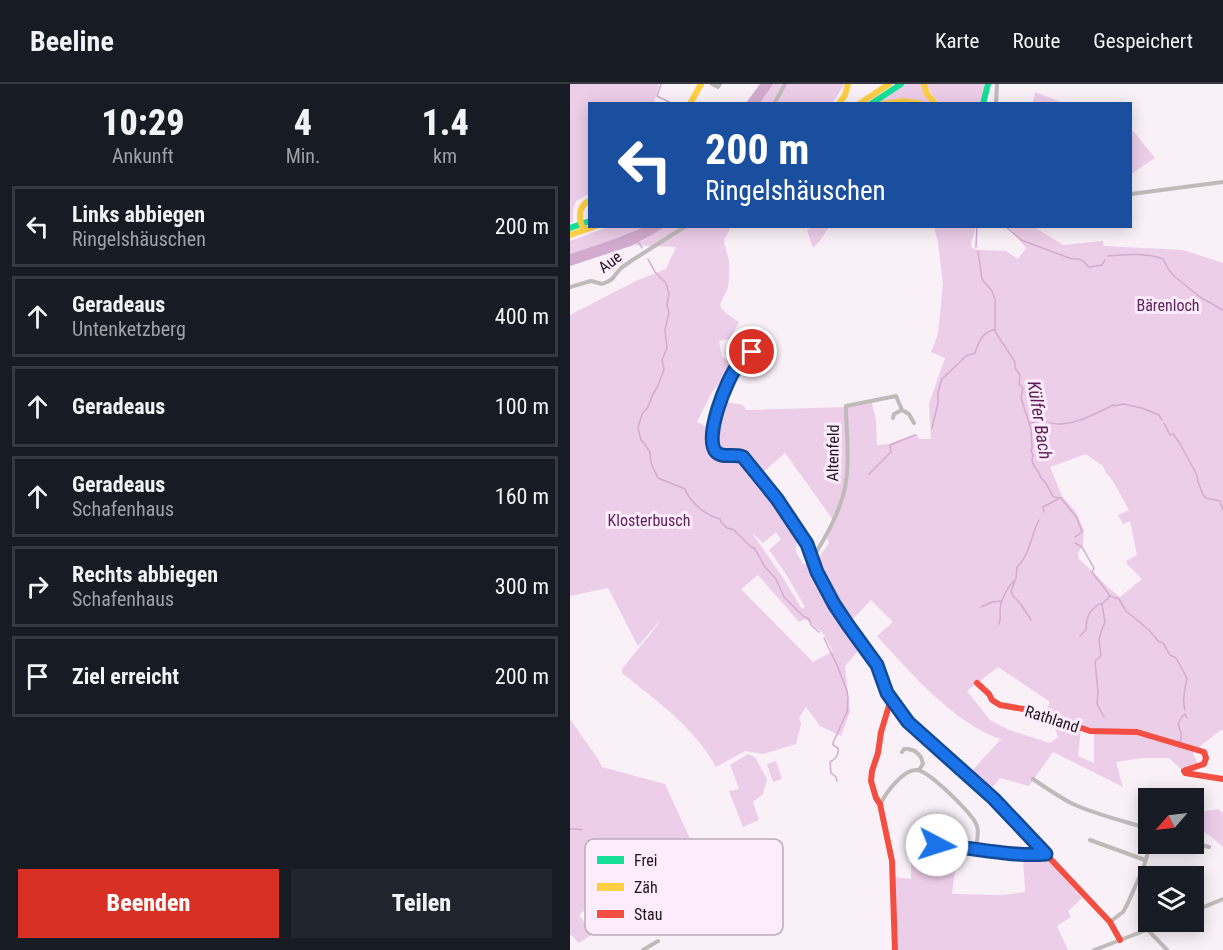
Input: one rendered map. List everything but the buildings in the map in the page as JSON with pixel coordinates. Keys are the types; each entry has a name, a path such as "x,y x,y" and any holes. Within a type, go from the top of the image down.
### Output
{"main road":[{"path":"691,102 701,84"},
{"path":"840,102 848,84"},
{"path":"862,102 889,84"},
{"path":"874,102 901,84"},
{"path":"924,84 927,94 934,102"},
{"path":"984,102 988,84"},
{"path":"892,102 901,100 917,102"},
{"path":"582,227 579,216 580,208 588,201"},
{"path":"570,235 588,222"},
{"path":"570,228 588,227"},
{"path":"762,339 737,366 724,390 715,419 712,443 715,451 720,455 739,455 752,467 780,503 807,544 817,572 839,612 877,665 891,699 908,722 994,799 1110,922 1120,940"},
{"name":"Rathland","path":"977,683 992,700 1000,705 1029,710 1090,731 1137,732 1204,752 1206,758 1204,764 1186,770 1185,773 1223,779"},
{"path":"891,699 881,732 871,781 880,804 892,861 895,950"}],"street":[{"path":"712,84 718,87 720,84"},
{"path":"775,102 784,84"},
{"path":"996,102 997,84"},
{"path":"1132,194 1223,182"},
{"name":"Aue","path":"570,287 591,281 602,284 607,282 631,261 683,228"},
{"name":"Altenfeld","path":"812,558 821,546 846,483 846,406 896,396 902,410 909,414 914,423"},
{"path":"893,418 894,414 902,410"},
{"path":"902,752 904,749 911,749 921,757 923,761 919,770"},
{"path":"880,804 903,776 910,771 919,770 952,795 976,823 978,832 976,849"},
{"path":"1033,779 1073,804 1138,826"},
{"path":"1090,840 1145,860"},
{"path":"918,841 1007,854 1046,854"},
{"path":"1204,846 1209,847"},
{"path":"1144,866 1147,854"},
{"path":"1110,922 1126,908 1138,880"},
{"path":"1204,907 1223,899"},
{"path":"1094,950 1142,932"},
{"path":"1150,932 1167,950"},
{"path":"643,950 658,941"}],"green space":[{"path":"570,84 659,84 654,102 588,102 588,195 576,201 573,222 570,223"},
{"path":"772,84 844,84 833,102 761,102"},
{"path":"902,84 922,84 931,102 890,100 877,102"},
{"path":"927,84 984,84 980,102 941,102 931,93"},
{"path":"1035,92 1061,102 1033,102"},
{"path":"1132,131 1134,132 1155,158 1132,173"},
{"path":"606,228 642,228 570,254 570,241"},
{"name":"Klosterbusch","path":"663,228 730,228 724,243 729,260 728,288 720,304 727,314 739,322 730,339 719,341 722,357 730,362 729,373 712,392 697,422 713,430 710,442 714,452 744,460 779,504 786,517 787,527 797,541 796,552 803,564 812,564 841,620 862,646 845,666 850,711 841,736 820,726 806,707 799,718 801,724 796,744 763,754 745,751 716,767 686,727 622,673 622,669 660,622 638,646 608,588 570,596 570,315 636,281 666,269 676,247 631,245","holes":["776,532 781,539 769,550 805,607 802,609 752,533 763,543","758,575 799,622 805,619 822,632 833,651 813,662 741,589"]},
{"path":"810,228 828,228 813,248 807,230"},
{"name":"Bärenloch","path":"934,228 976,228 971,243 972,248 1006,251 1018,259 1026,248 1010,228 1037,228 1063,245 1103,241 1104,246 1183,250 1223,263 1223,730 1193,754 1198,764 1182,770 1169,758 1143,758 1116,762 1123,787 1053,752 1029,786 1000,778 990,790 971,772 1001,739 965,721 925,687 901,662 877,636 893,622 871,600 849,623 835,602 815,563 829,543 827,538 834,521 785,453 760,475 744,456 720,454 714,447 719,409 724,410 726,402 743,405 746,410 848,407 872,403 876,420 877,445 889,444 917,434 919,439 931,439 929,404 945,358 931,352 938,334 943,284","holes":["1086,454 1103,466 1129,510 1118,515 1123,524 1130,521 1137,555 1126,561 1142,579 1120,597 1079,559 1078,553 1083,545 1084,530 1076,512 1062,496 1050,467","998,667 1050,702 1044,715 1094,733 1094,763 1078,756 1081,729 1052,720 1058,737 1050,743 1009,730 990,720 967,691"]},
{"path":"570,719 602,767 665,784 690,839 585,839 585,910 579,915 585,923 585,935 591,935 579,943 570,934"},
{"path":"748,754 755,757 767,779 763,794 753,802 759,820 743,827 729,791 739,789 730,765"},
{"path":"776,761 782,779 773,782 767,764"},
{"path":"1218,809 1223,813 1223,847 1204,832 1204,811"},
{"path":"1023,856 1047,859 1082,898 1068,911 1071,917 1057,926 1068,950 898,950 895,877 911,879 911,863 937,864 937,868 955,871 952,894 1003,895 1025,892"}],"shaded area":[{"path":"760,84 773,84 761,102 747,102"},
{"path":"642,228 663,228 631,246 570,266 570,254"}],"waterway":[{"path":"661,84 657,96 669,102"},
{"path":"976,247 977,228"},
{"path":"1007,228 1021,240 1080,260 1089,267 1102,265 1105,260"},
{"path":"638,241 642,248"},
{"path":"932,428 942,379 966,356 975,353 982,338 995,329 995,299 992,291 982,279 978,252"},
{"path":"1108,256 1129,254 1163,259 1174,276 1200,297 1223,310"},
{"path":"648,259 655,272 666,283 669,294 667,305 669,312 665,330 667,348 662,360 664,369 648,407 642,414 638,428 641,440 650,452 651,463 658,478 685,489 700,508 720,519 727,528 734,530 755,549 765,567 776,579 784,597 809,619 811,625 819,632"},
{"name":"Külfer Bach","path":"995,329 1015,362 1015,368 1020,375 1019,384 1023,388 1021,398 1031,429 1033,464 1052,495 1061,498 1077,518 1082,532 1075,537"},
{"path":"1030,423 1044,420 1051,423 1069,423 1113,405 1123,404 1142,408 1159,415 1162,420"},
{"path":"1164,423 1170,435 1173,434 1179,442 1197,475 1203,495 1206,498 1220,501 1223,511"},
{"path":"869,474 891,452 890,445 915,435"},
{"path":"1044,512 1043,507 1060,498"},
{"path":"999,624 1003,597 1016,579 1017,567 1028,551 1039,520"},
{"name":"Külfer Bach","path":"1075,543 1082,547 1094,568 1092,572 1110,596 1119,599 1126,611 1163,643 1170,655 1176,658 1187,678 1185,710"},
{"path":"1015,581 1011,591 1013,596 1031,620"},
{"path":"1104,717 1097,704 1095,661 1101,656 1099,640 1105,622 1102,604 1110,596"},
{"path":"981,607 1002,601"},
{"path":"1080,636 1086,630 1090,612 1102,604"},
{"path":"824,638 837,665 848,698 847,712 833,743 838,748 837,754 830,762 831,773 837,781"},
{"name":"Külfer Bach","path":"1180,742 1178,724 1185,714 1187,718"},
{"path":"570,829 582,830"}],"traffic: fast":[{"path":"874,102 901,84"},
{"path":"984,102 988,84"},
{"path":"570,228 588,222"},
{"path":"762,339 736,366 726,385 714,423 715,446 719,454 743,457 777,499 807,544 817,572 834,604 876,663 889,696 908,722 940,750"}],"traffic: slow":[{"path":"691,102 701,84"},
{"path":"840,102 848,84"},
{"path":"862,102 889,84"},
{"path":"924,84 927,94 934,102"},
{"path":"896,102 910,102"},
{"path":"582,226 580,211 588,202"},
{"path":"570,235 590,228"}],"traffic: jam":[{"path":"977,683 992,700 1000,705 1029,710 1090,731 1137,732 1204,752 1206,758 1204,764 1186,770 1185,773 1223,779"},
{"path":"891,699 881,732 871,781 880,804 892,861 895,950"},
{"path":"940,750 994,799 1110,922 1120,940"}],"route":[{"path":"752,352 737,366 722,394 712,438 715,451 720,455 743,457 777,499 807,544 817,572 834,604 877,665 887,693 908,722 994,799 1046,854 1007,854 962,846 937,845"}]}
